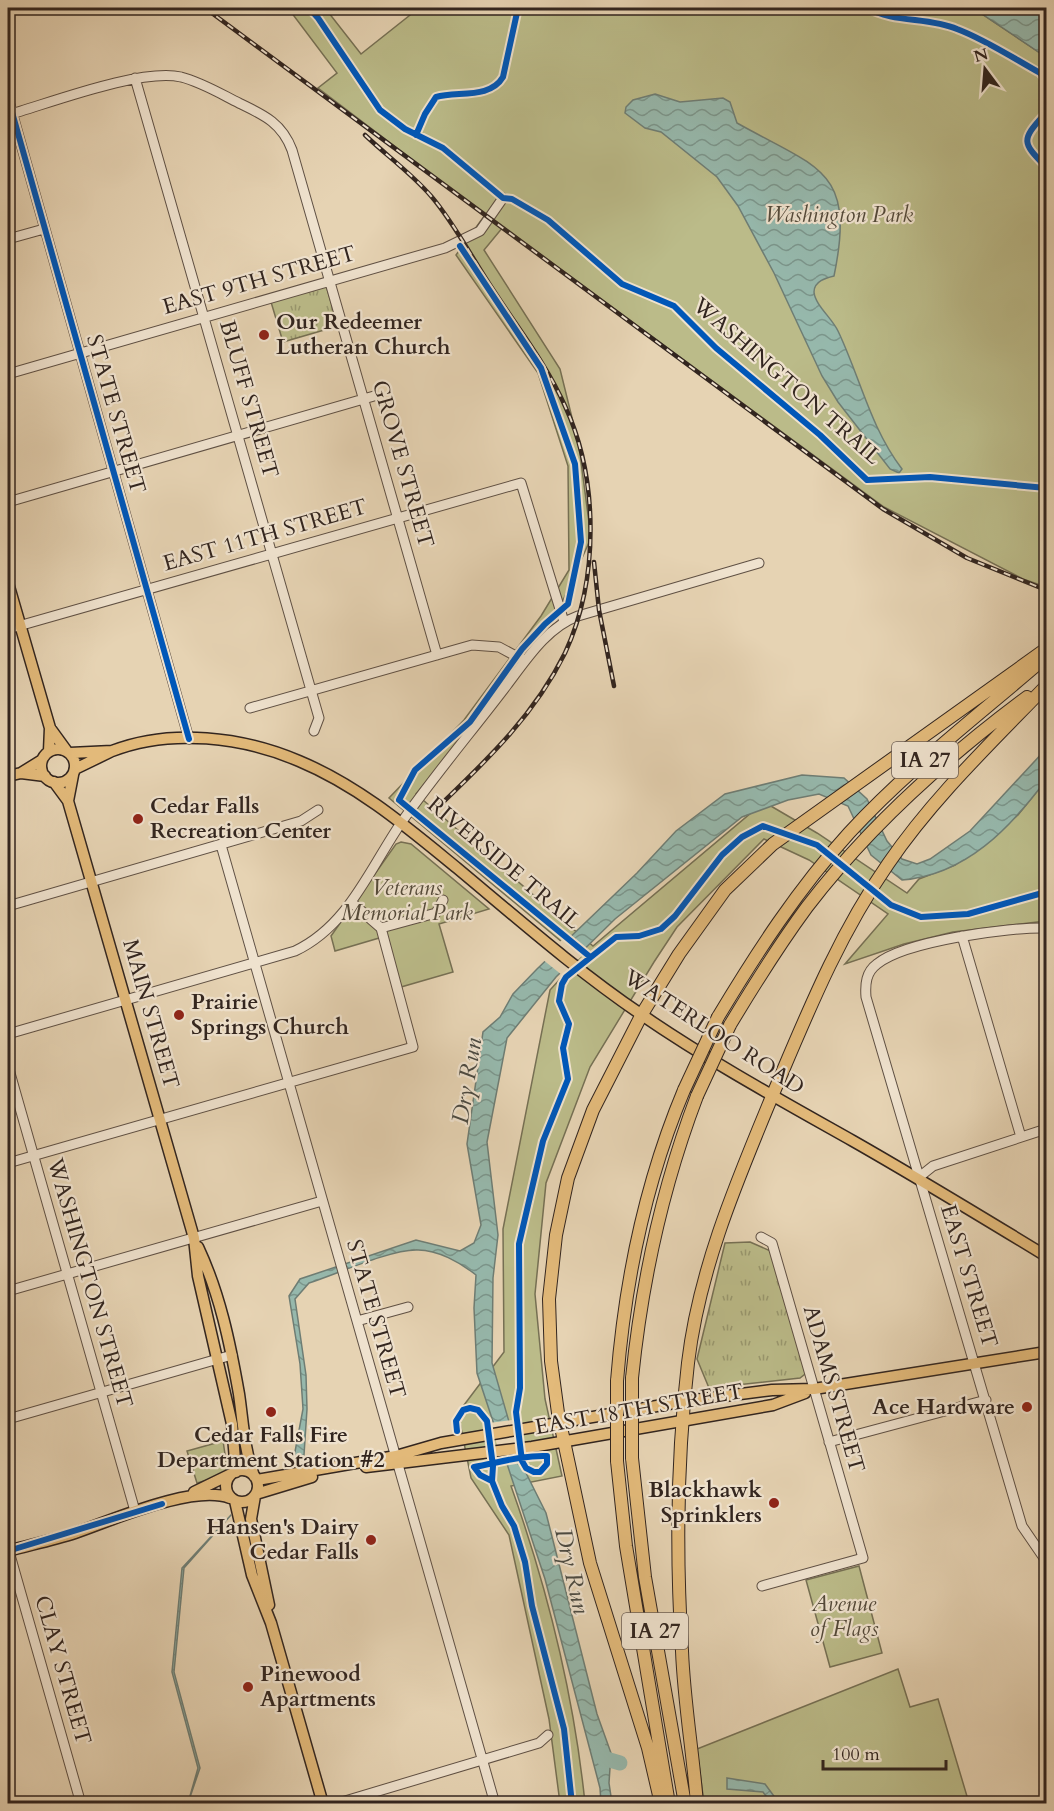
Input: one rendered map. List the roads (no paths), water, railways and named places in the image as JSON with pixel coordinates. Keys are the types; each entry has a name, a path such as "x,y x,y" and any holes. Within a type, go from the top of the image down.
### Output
{"highway":[{"path":"661,1803 648,1748 590,1563 561,1423 551,1361 549,1299 551,1265 561,1207 593,1110 642,1014 679,954 725,890 773,844 1047,649"},
{"name":"IA 27","path":"669,1803 626,1546 617,1461 617,1381 624,1307 638,1231 657,1162 684,1090 718,1017 762,945 813,874 879,802 1047,656"},
{"path":"697,1803 682,1651 680,1472 692,1339 705,1278 739,1175 810,1003 860,907 888,864 951,784 1047,684"},
{"name":"IA 27","path":"685,1803 645,1577 632,1458 632,1378 640,1307 653,1238 671,1166 697,1096 730,1025 785,938 825,885 888,814 936,771 1047,684"}],"main road":[{"path":"8,584 50,728 68,752 74,771"},
{"path":"21,773 49,779 46,756 50,728"},
{"name":"WATERLOO ROAD","path":"49,779 65,781 74,771 127,745 189,739 243,742 298,760 353,788 402,823 600,983 642,1014 773,1095 918,1178 1047,1256"},
{"name":"WATERLOO ROAD","path":"46,756 68,752 112,751"},
{"path":"8,776 21,773 46,756"},
{"name":"MAIN STREET","path":"68,801 74,771"},
{"name":"MAIN STREET","path":"49,779 68,801 194,1238 210,1274 232,1355 246,1446 255,1478"},
{"name":"MAIN STREET","path":"194,1238 198,1276 232,1424 234,1473"},
{"name":"EAST 18TH STREET","path":"255,1495 302,1479 397,1460 441,1443 686,1401 772,1390 814,1389 1047,1352"},
{"name":"EAST 18TH STREET","path":"255,1478 397,1460 480,1455 565,1442 773,1405 814,1389"},
{"path":"162,1504 234,1473 245,1471 255,1478 255,1495 250,1519 262,1567 271,1623"},
{"path":"234,1473 226,1488 233,1499 252,1575 271,1623 323,1803"},
{"path":"8,1550 73,1533 135,1511 202,1494 218,1493 246,1502 255,1495"}],"street":[{"name":"GROVE STREET","path":"10,114 135,78 163,75 182,77 275,122 288,140 437,655"},
{"name":"BLUFF STREET","path":"135,78 319,718 314,731"},
{"name":"STATE STREET","path":"8,98 10,114 189,739"},
{"name":"EAST 9TH STREET","path":"8,374 462,242 485,227 503,198"},
{"path":"8,239 44,229"},
{"path":"8,502 374,396"},
{"name":"EAST 11TH STREET","path":"8,629 521,483 564,622"},
{"path":"8,1034 254,963 313,942 329,930 351,902 402,823 525,661 564,622 759,563"},
{"path":"250,708 472,645 499,647 525,661"},
{"path":"8,906 301,821 318,810"},
{"name":"STATE STREET","path":"220,845 495,1803"},
{"path":"381,928 436,913 443,900"},
{"path":"8,1163 413,1047 381,928 351,902"},
{"path":"1022,1137 962,936 1047,928"},
{"name":"EAST STREET","path":"962,936 892,954 875,965 865,981 866,997 1022,1526 1047,1561"},
{"name":"WASHINGTON STREET","path":"8,1066 135,1511"},
{"path":"918,1178 933,1166 1047,1129"},
{"path":"8,1291 322,1201"},
{"name":"ADAMS STREET","path":"761,1237 772,1244 863,1558 762,1586"},
{"path":"357,1321 408,1307"},
{"path":"8,1419 232,1355"},
{"path":"829,1443 986,1400"},
{"name":"CLAY STREET","path":"8,1550 81,1803"},
{"path":"335,1803 539,1743 548,1735"}],"water":[{"path":"973,8 1046,8 1046,57"},
{"path":"655,94 680,102 723,98 730,102 737,123 810,163 825,177 835,193 840,213 840,241 834,276 816,285 815,297 838,331 873,419 902,469 899,473 890,469 838,402 822,376 774,273 738,206 717,177 661,132 645,128 625,113 626,107 633,100"},
{"path":"1046,749 1046,780 1017,815 984,846 966,859 925,876 902,880 871,855 848,806 819,794 788,800 742,817 615,919 556,977 507,1038 487,1142 498,1235 493,1278 492,1363 521,1463 546,1513 597,1714 611,1753 609,1783 612,1803 601,1803 600,1788 545,1579 477,1373 474,1308 476,1275 448,1258 424,1250 416,1250 378,1258 309,1283 295,1299 306,1375 307,1409 304,1455 294,1457 303,1409 300,1364 289,1296 300,1279 416,1240 460,1251 474,1243 481,1225 467,1144 483,1032 500,1017 513,994 537,969 637,873 676,831 725,794 802,775 844,778 867,799 887,841 902,859 917,864 930,859 970,831"},
{"path":"231,1515 184,1568 174,1672 200,1768 188,1803 198,1768 172,1672 182,1568"},
{"path":"727,1778 765,1784 779,1803 771,1803 763,1792 727,1789"}],"waterway":[{"name":"Dry Run","path":"598,1747 603,1758 620,1763"}],"railway":[{"path":"205,8 883,509 967,558 1046,590"},
{"path":"365,135 415,180 440,207 541,361 558,391 576,435 589,497 589,562 584,594 565,653 539,697 508,737 436,809"},
{"path":"594,562 599,610 614,686"}],"place":[{"name":"Our Redeemer Lutheran Church","path":"264,335"},
{"name":"Cedar Falls Recreation Center","path":"138,819"},
{"name":"Prairie Springs Church","path":"179,1015"},
{"name":"Ace Hardware","path":"1027,1407"},
{"name":"Cedar Falls Fire Department Station #2","path":"271,1412"},
{"name":"Blackhawk Sprinklers","path":"774,1503"},
{"name":"Hansen's Dairy Cedar Falls","path":"371,1540"},
{"name":"Pinewood Apartments","path":"248,1687"}],"park label":[{"name":"Washington Park","path":"839,215"},
{"name":"Veterans Memorial Park","path":"407,900"},
{"name":"Avenue of Flags","path":"844,1616"}]}
